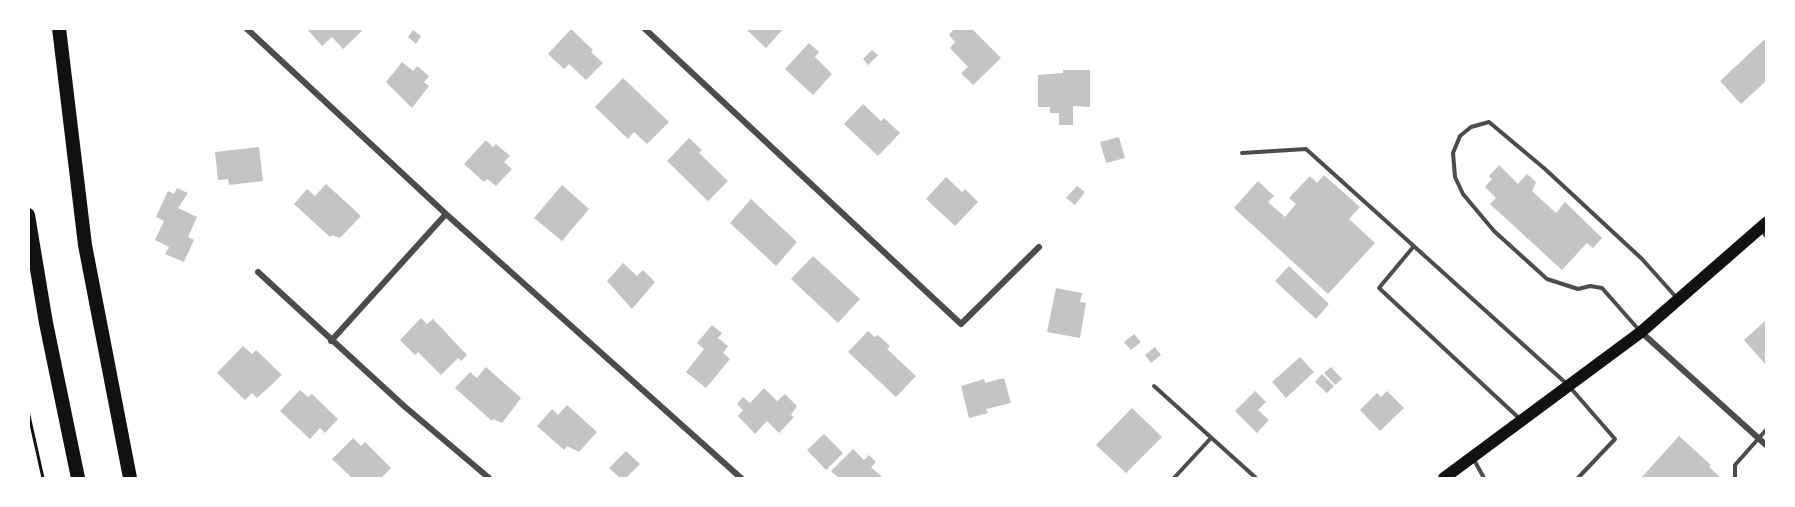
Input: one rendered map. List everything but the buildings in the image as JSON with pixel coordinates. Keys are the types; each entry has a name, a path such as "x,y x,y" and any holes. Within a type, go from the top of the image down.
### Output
{"highway":[{"path":"58,28 85,246 130,478"},
{"path":"28,215 46,323 78,478"}],"main road":[{"path":"1444,478 1641,332 1764,229"}],"street":[{"path":"246,28 446,214 741,478"},
{"path":"644,28 961,324 1039,248"},
{"path":"331,341 446,214"},
{"path":"258,272 331,341 489,478"},
{"path":"1641,332 1767,445"}],"lane":[{"path":"1641,332 1602,288 1590,286 1578,290 1546,279 1494,231 1463,194 1455,177 1453,153 1460,136 1471,127 1488,122 1545,169 1642,259 1678,300"},
{"path":"1242,153 1306,149 1568,385 1616,439 1578,478"},
{"path":"1414,246 1379,288 1521,420"},
{"path":"1154,386 1256,478"},
{"path":"1735,478 1735,465 1757,437 1767,430"},
{"path":"1174,478 1211,438"},
{"path":"1473,458 1484,478"}],"path":[{"path":"28,411 44,478"}]}
